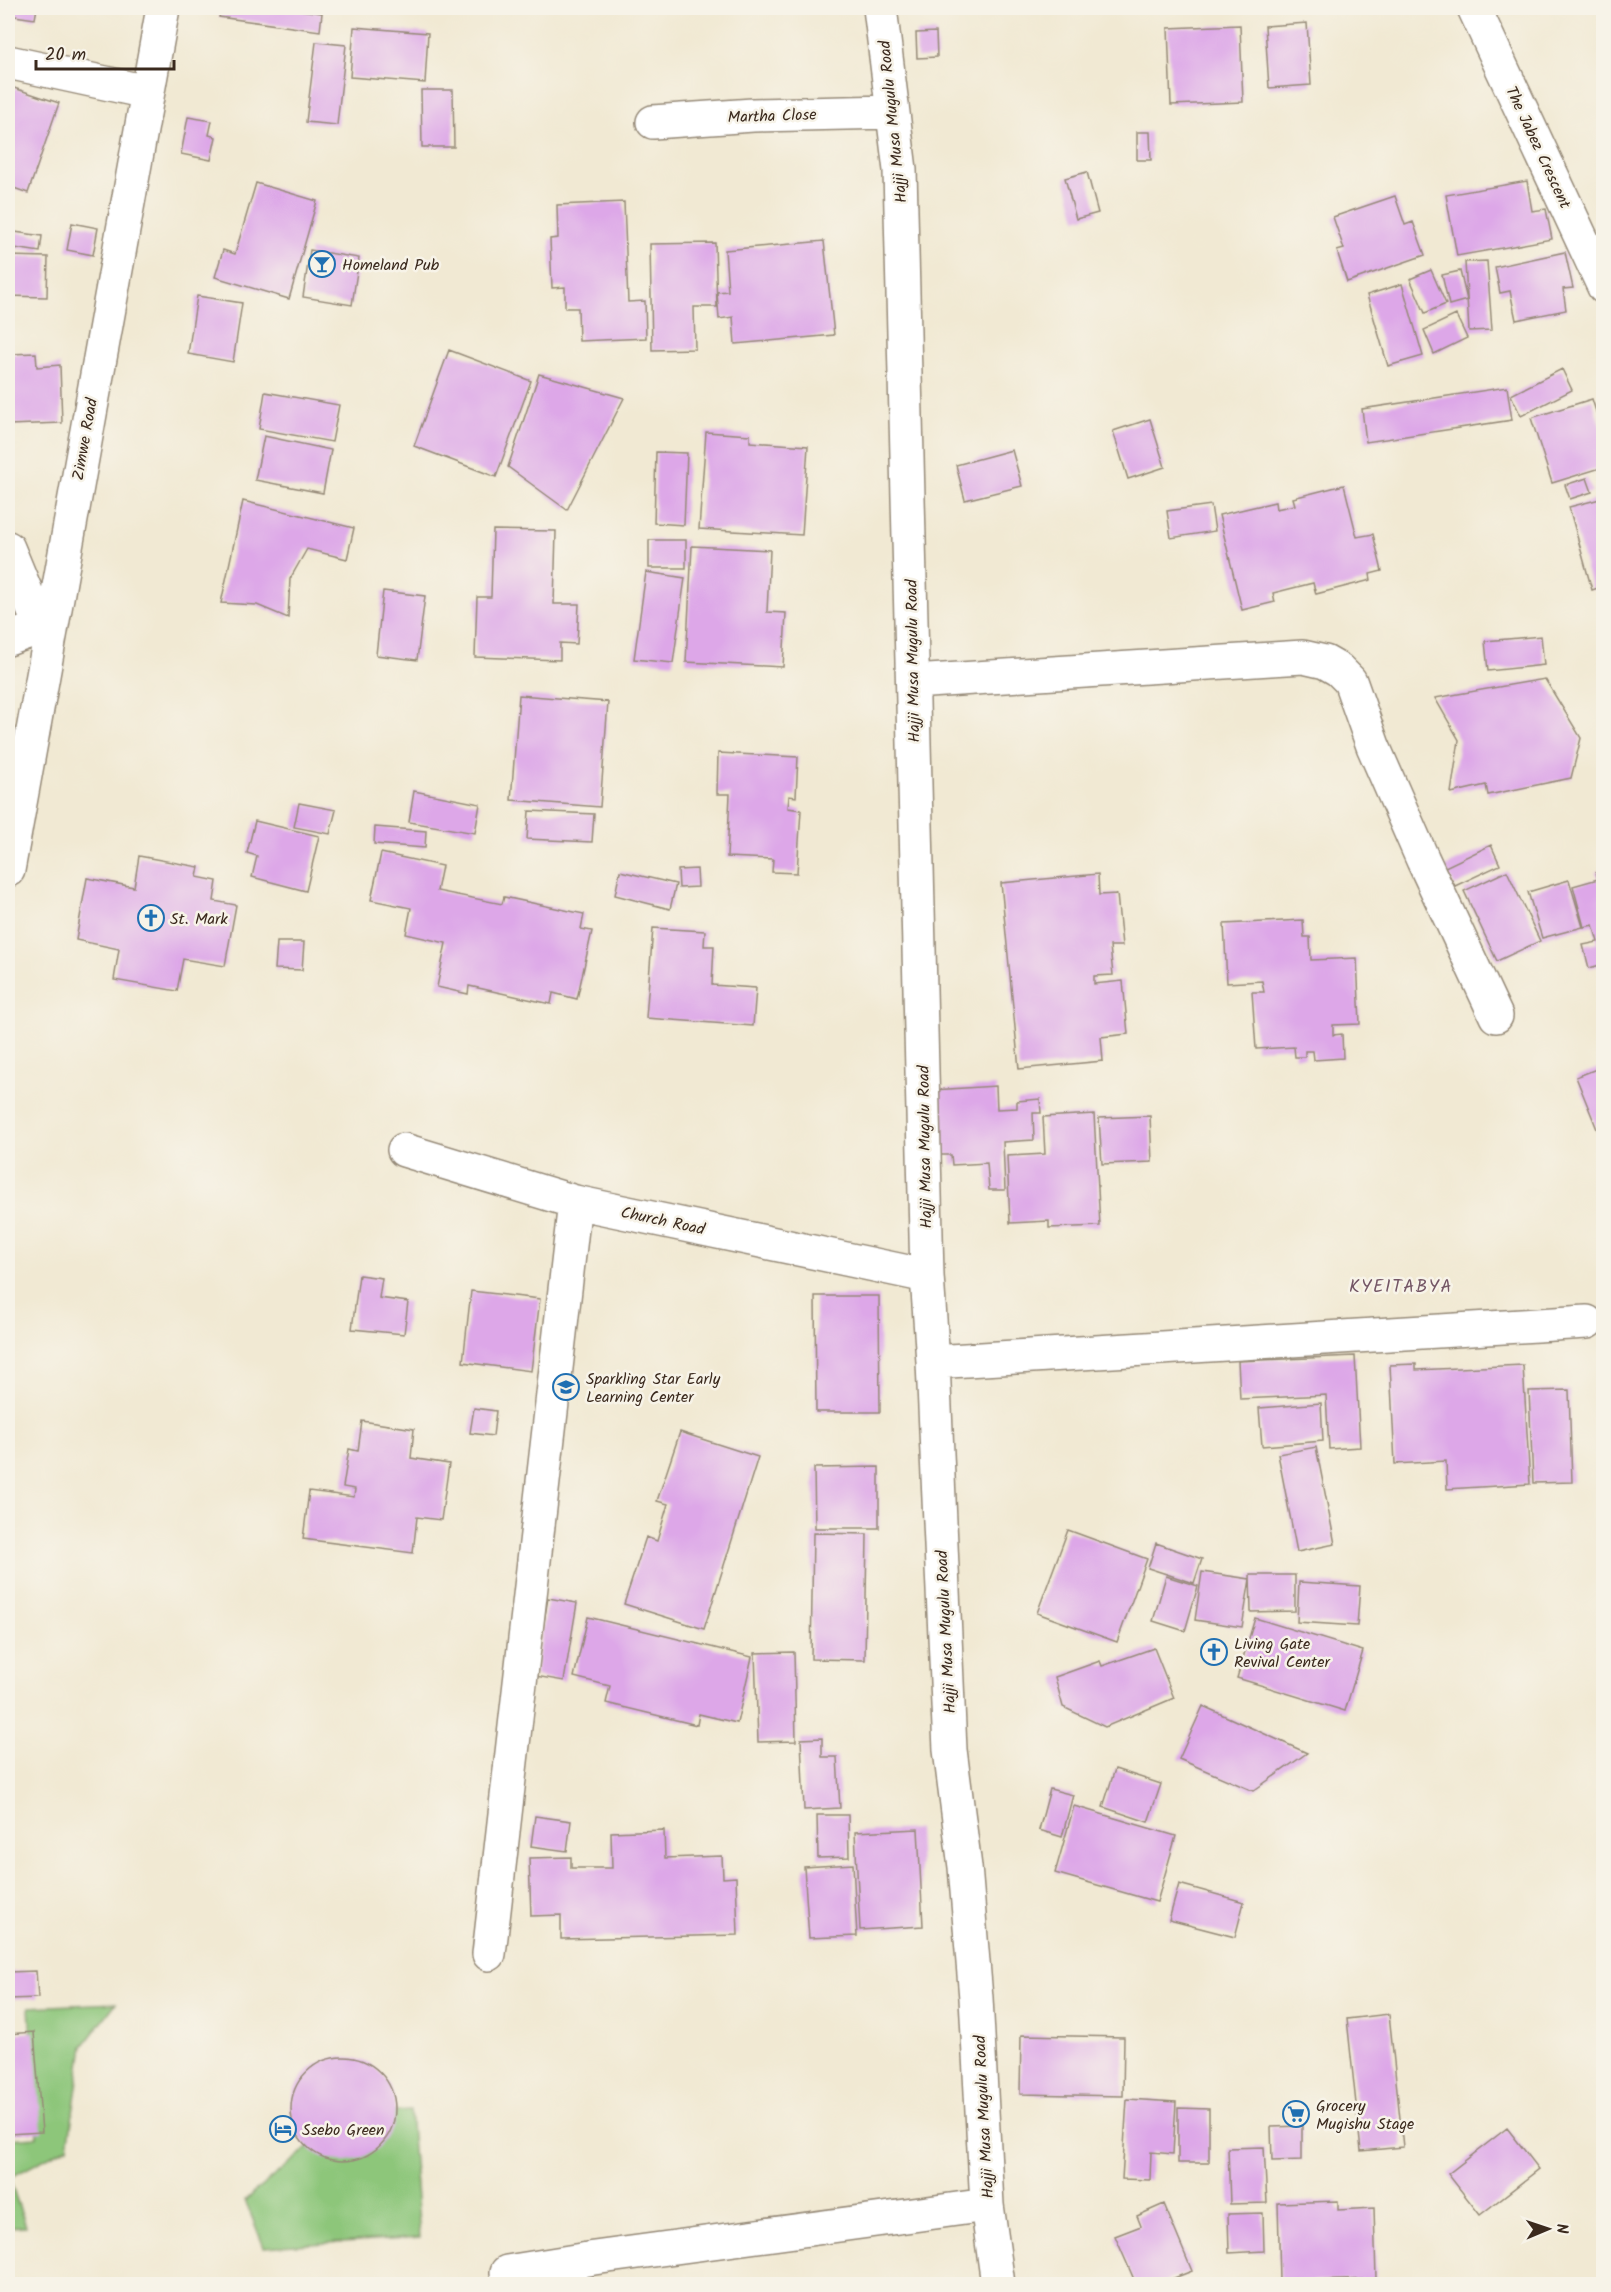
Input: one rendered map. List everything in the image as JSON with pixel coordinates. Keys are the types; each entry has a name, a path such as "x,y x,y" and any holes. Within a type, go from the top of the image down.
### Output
{"street":[{"name":"Zimwe Road","path":"8,870 46,626 163,8"},
{"name":"Hajji Musa Mugulu Road","path":"880,8 900,182 927,1275 950,1750 965,1867 976,1998 987,2205 998,2284"},
{"name":"The Jabez Crescent","path":"1474,8 1604,287"},
{"path":"8,62 147,92"},
{"name":"Martha Close","path":"653,122 753,115 892,112"},
{"path":"8,548 46,626 8,639"},
{"path":"913,682 1303,657 1332,666 1350,681 1373,746 1496,1016"},
{"name":"Church Road","path":"404,1150 574,1202 927,1275"},
{"path":"489,1954 574,1202"},
{"path":"933,1362 1587,1322"},
{"path":"507,2272 594,2258 987,2205"}],"green space":[{"path":"116,2003 83,2046 68,2147 9,2178 26,2226 8,2227 8,2139 37,2137 29,2007"},
{"path":"410,2111 420,2237 264,2247 245,2200 310,2146 338,2154 360,2151 378,2137 392,2112"}],"building":[{"path":"8,8 37,8 35,19 8,15"},
{"path":"221,8 284,8 322,13 320,31 219,17"},
{"path":"1307,23 1311,85 1269,88 1265,26"},
{"path":"1240,25 1243,102 1171,105 1168,28"},
{"path":"354,27 428,33 425,83 350,77"},
{"path":"936,32 937,57 917,58 916,33"},
{"path":"316,42 346,45 337,125 306,122"},
{"path":"8,86 59,103 28,193 8,186"},
{"path":"421,90 453,90 454,147 422,147"},
{"path":"188,117 212,121 209,135 216,137 211,160 181,154"},
{"path":"1137,132 1150,132 1151,160 1137,160"},
{"path":"1087,172 1098,213 1076,219 1065,178"},
{"path":"1527,181 1532,211 1546,209 1552,239 1457,256 1446,195"},
{"path":"256,183 317,201 289,299 215,277 223,250 235,254"},
{"path":"1395,196 1405,225 1413,222 1425,255 1347,282 1337,251 1344,249 1333,217"},
{"path":"624,202 628,302 645,301 646,338 579,341 578,308 565,308 565,287 552,288 550,239 558,238 557,205"},
{"path":"72,223 98,228 93,255 67,250"},
{"path":"8,231 42,236 40,252 8,247"},
{"path":"824,241 834,335 735,344 733,317 719,319 717,292 728,291 725,250"},
{"path":"715,243 717,307 694,307 695,349 652,350 650,244"},
{"path":"310,250 359,258 352,305 303,297"},
{"path":"1565,252 1573,288 1563,289 1566,310 1516,320 1510,291 1500,293 1495,267"},
{"path":"8,256 48,257 47,297 8,296"},
{"path":"1487,261 1492,330 1469,331 1465,262"},
{"path":"1431,270 1446,304 1425,313 1410,279"},
{"path":"1460,271 1467,300 1449,305 1442,275"},
{"path":"1402,284 1423,356 1388,366 1367,295"},
{"path":"197,296 242,303 233,362 188,354"},
{"path":"1456,315 1467,338 1434,354 1424,330"},
{"path":"449,350 531,381 496,477 414,446"},
{"path":"36,353 37,367 60,365 62,423 8,425 10,354"},
{"path":"1562,369 1572,390 1521,416 1511,395"},
{"path":"539,374 624,398 567,510 508,467"},
{"path":"1507,387 1512,420 1366,442 1362,409"},
{"path":"265,392 339,405 332,442 259,429"},
{"path":"1592,399 1604,436 1604,467 1552,483 1531,418"},
{"path":"1150,419 1165,467 1128,479 1113,431"},
{"path":"706,432 750,435 750,442 808,446 802,535 699,529"},
{"path":"264,436 331,450 323,493 255,480"},
{"path":"1012,450 1022,486 965,500 956,465"},
{"path":"656,452 687,453 684,525 654,523"},
{"path":"1587,478 1592,492 1570,499 1565,485"},
{"path":"1344,485 1357,537 1373,534 1382,571 1370,574 1371,580 1316,594 1313,583 1273,593 1275,602 1242,610 1219,515 1275,502 1276,509 1295,505 1293,498"},
{"path":"1604,498 1604,586 1592,590 1569,507"},
{"path":"243,501 354,528 347,559 307,549 290,579 288,618 257,605 221,603"},
{"path":"1211,505 1215,531 1171,538 1167,511"},
{"path":"493,530 556,531 554,604 579,604 577,644 560,643 560,660 475,657 477,597 491,597"},
{"path":"649,540 686,540 686,568 649,568"},
{"path":"692,546 770,550 767,612 786,613 783,667 686,662"},
{"path":"646,572 685,578 673,663 634,659"},
{"path":"383,591 425,596 417,660 376,655"},
{"path":"1541,636 1544,665 1488,671 1485,641"},
{"path":"1545,679 1581,738 1571,778 1488,795 1486,785 1451,793 1459,740 1435,698"},
{"path":"519,695 608,702 600,807 511,800"},
{"path":"718,753 798,757 796,797 789,796 788,808 801,810 797,873 772,872 773,859 727,857 730,794 717,794"},
{"path":"414,791 480,804 475,833 409,822"},
{"path":"299,803 336,810 330,834 294,827"},
{"path":"529,811 594,814 592,842 527,839"},
{"path":"255,821 319,836 306,891 252,877 257,856 247,853"},
{"path":"375,827 426,831 425,848 374,844"},
{"path":"1491,845 1500,865 1455,886 1445,867"},
{"path":"381,853 442,866 437,891 502,904 504,897 584,914 581,929 592,931 577,999 553,993 551,1004 469,986 468,994 437,987 446,943 406,934 411,908 371,900"},
{"path":"139,856 199,867 197,877 217,881 214,901 236,905 225,966 183,959 177,991 114,980 119,949 76,940 87,878 134,887"},
{"path":"697,869 698,887 679,888 678,870"},
{"path":"1604,870 1604,964 1589,968 1583,945 1598,942 1593,925 1584,927 1573,886 1598,879 1596,872"},
{"path":"620,871 676,884 670,909 615,895"},
{"path":"1507,871 1540,941 1497,961 1464,891"},
{"path":"1098,874 1099,895 1117,894 1122,946 1110,946 1113,975 1094,976 1094,984 1123,981 1128,1034 1101,1037 1103,1061 1019,1069 1001,883"},
{"path":"1569,880 1583,927 1542,938 1528,892"},
{"path":"1303,920 1304,937 1310,937 1311,960 1357,958 1360,1024 1333,1025 1333,1035 1342,1034 1343,1058 1314,1060 1313,1051 1305,1051 1305,1057 1295,1057 1294,1047 1256,1049 1252,992 1264,992 1262,981 1227,983 1224,924"},
{"path":"653,928 705,931 704,946 714,946 712,985 756,988 753,1026 646,1018"},
{"path":"277,942 304,942 302,970 275,969"},
{"path":"1604,1066 1604,1144 1603,1144 1576,1077"},
{"path":"996,1086 997,1109 1017,1108 1017,1101 1040,1099 1041,1113 1033,1113 1034,1140 1003,1142 1005,1190 989,1190 987,1163 952,1165 951,1155 936,1155 933,1090"},
{"path":"1094,1114 1100,1226 1049,1228 1049,1221 1010,1223 1007,1156 1045,1154 1043,1117"},
{"path":"1150,1116 1152,1162 1102,1164 1099,1118"},
{"path":"359,1275 382,1278 379,1298 408,1302 404,1334 352,1329"},
{"path":"471,1291 540,1299 531,1371 463,1362"},
{"path":"815,1296 879,1296 880,1412 816,1412"},
{"path":"1355,1356 1360,1447 1329,1449 1326,1395 1240,1399 1238,1361"},
{"path":"1416,1364 1416,1370 1523,1365 1530,1484 1447,1489 1446,1461 1395,1464 1390,1365"},
{"path":"1569,1390 1572,1482 1533,1483 1529,1391"},
{"path":"1321,1403 1323,1441 1262,1446 1259,1408"},
{"path":"474,1408 496,1411 493,1436 470,1433"},
{"path":"362,1421 414,1429 411,1458 449,1464 441,1520 417,1517 413,1553 303,1539 309,1491 354,1497 355,1489 343,1487 349,1449 358,1451"},
{"path":"680,1432 758,1457 704,1629 624,1604 646,1537 657,1541 668,1504 657,1501"},
{"path":"1316,1447 1335,1544 1297,1552 1278,1454"},
{"path":"879,1467 879,1528 815,1528 814,1468"},
{"path":"1068,1530 1147,1559 1117,1642 1037,1613"},
{"path":"813,1533 867,1534 865,1660 811,1659"},
{"path":"1156,1543 1202,1559 1194,1583 1148,1568"},
{"path":"1202,1572 1250,1579 1242,1627 1195,1620"},
{"path":"1250,1575 1295,1575 1295,1611 1251,1612"},
{"path":"1166,1576 1198,1586 1185,1631 1153,1621"},
{"path":"1299,1582 1360,1586 1357,1626 1297,1622"},
{"path":"548,1598 577,1603 564,1681 535,1676"},
{"path":"588,1617 752,1657 737,1723 699,1714 697,1725 606,1703 610,1686 574,1677"},
{"path":"1255,1618 1363,1651 1345,1711 1237,1678"},
{"path":"1154,1648 1174,1698 1105,1727 1063,1707 1055,1677 1100,1661 1102,1666"},
{"path":"794,1652 796,1741 758,1742 755,1653"},
{"path":"1203,1706 1307,1753 1253,1791 1179,1759"},
{"path":"822,1738 822,1757 837,1757 840,1808 804,1810 801,1739"},
{"path":"1115,1769 1161,1784 1148,1822 1103,1807"},
{"path":"1050,1789 1073,1795 1062,1837 1039,1830"},
{"path":"1074,1806 1176,1836 1157,1902 1055,1873"},
{"path":"817,1815 848,1815 849,1857 818,1858"},
{"path":"535,1816 571,1821 567,1851 531,1846"},
{"path":"918,1829 923,1926 860,1930 855,1832"},
{"path":"664,1830 665,1858 722,1856 723,1878 736,1877 738,1935 561,1939 561,1915 531,1916 529,1858 571,1857 571,1868 612,1868 611,1832"},
{"path":"853,1864 857,1936 809,1938 804,1867"},
{"path":"1179,1884 1244,1902 1235,1937 1169,1920"},
{"path":"36,1971 38,1998 8,1999 8,1972"},
{"path":"1389,2014 1403,2147 1361,2151 1347,2019"},
{"path":"34,2032 42,2132 8,2134 8,2034"},
{"path":"1021,2035 1124,2037 1123,2096 1020,2094"},
{"path":"343,2057 363,2061 380,2072 391,2089 395,2109 391,2129 380,2146 363,2157 343,2161 323,2157 306,2146 295,2129 291,2109 295,2089 306,2072 323,2061"},
{"path":"1127,2099 1176,2102 1173,2154 1151,2152 1150,2180 1122,2179"},
{"path":"1178,2108 1209,2109 1209,2163 1178,2163"},
{"path":"1302,2126 1302,2160 1272,2161 1271,2127"},
{"path":"1507,2128 1539,2169 1480,2215 1448,2174"},
{"path":"1264,2147 1267,2203 1230,2204 1228,2148"},
{"path":"1338,2201 1338,2210 1374,2208 1376,2279 1280,2282 1278,2203"},
{"path":"1164,2204 1192,2271 1159,2284 1136,2284 1115,2236 1141,2226 1137,2216"},
{"path":"1263,2213 1264,2251 1229,2253 1228,2214"}],"place":[{"name":"Homeland Pub","path":"322,264"},
{"name":"St. Mark","path":"151,918"},
{"name":"Sparkling Star Early Learning Center","path":"566,1387"},
{"name":"Living Gate Revival Center","path":"1214,1652"},
{"name":"Grocery Mugishu Stage","path":"1296,2114"},
{"name":"Ssebo Green","path":"283,2129"}],"district":[{"name":"KYEITABYA","path":"1401,1286"}]}
